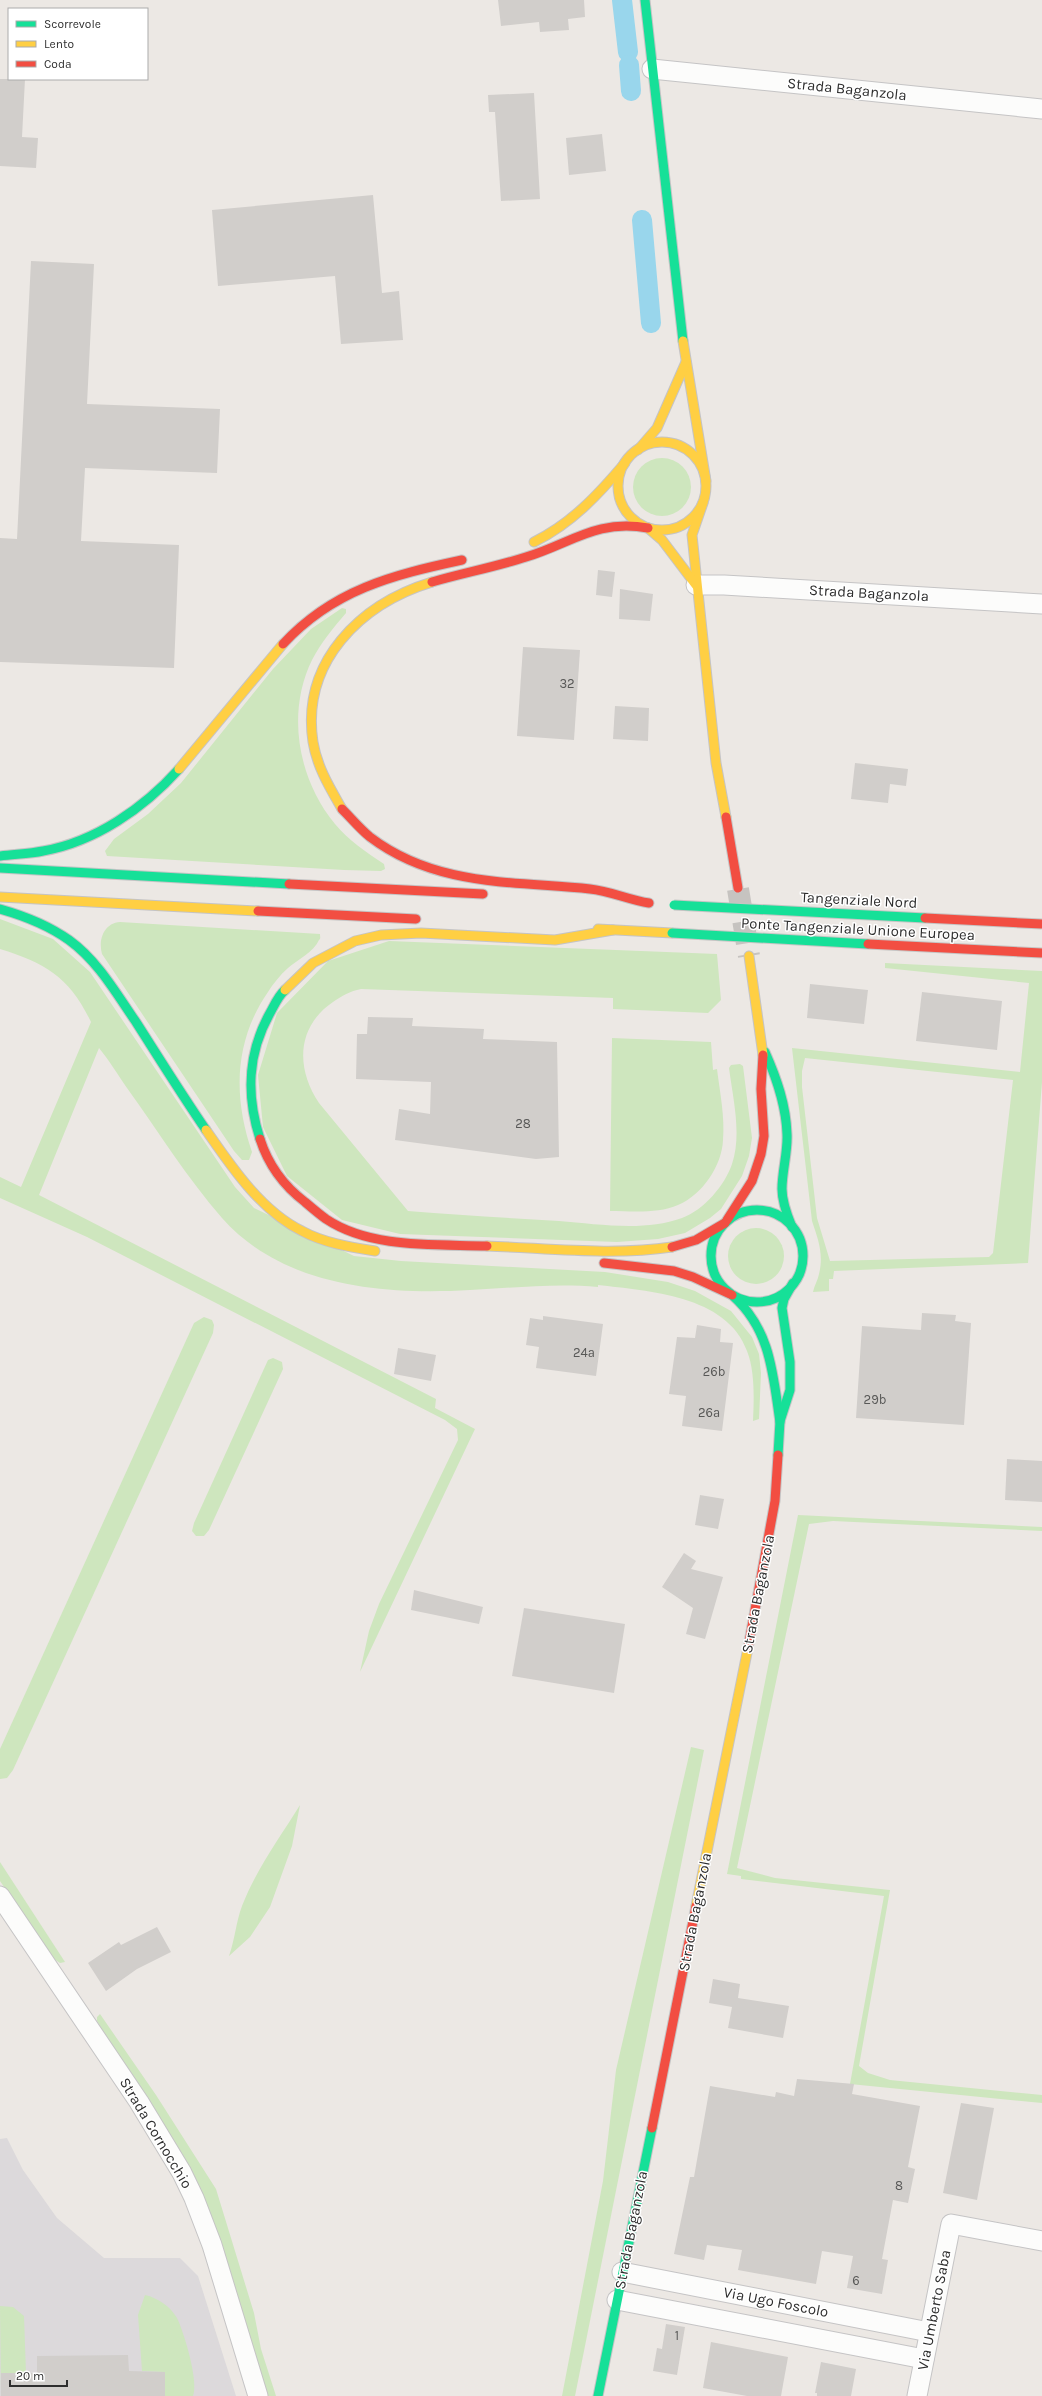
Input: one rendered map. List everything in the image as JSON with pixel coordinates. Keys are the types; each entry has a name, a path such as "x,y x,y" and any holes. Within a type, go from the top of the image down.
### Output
{"main road":[{"path":"645,0 686,362 706,481 703,503 692,535 696,585 716,763 738,888"},
{"path":"525,545 554,532 578,516 597,497 635,452 648,441 657,428 686,362"},
{"path":"635,452 654,444 675,445 688,451 698,461 706,481"},
{"path":"625,463 618,483 622,504 630,516 662,540 696,585"},
{"path":"649,903 591,889 498,884 461,879 422,867 391,852 353,823 333,798 319,769 313,745 312,726 316,689 328,658 346,633 361,618 384,603 428,584 540,553 595,528 621,524 663,530 677,528 690,520 703,503"},
{"path":"0,856 38,852 72,844 105,830 138,808 173,777 280,648 305,622 320,610 350,592 387,578 468,558"},
{"path":"0,868 491,895"},
{"path":"0,897 422,920"},
{"path":"602,901 649,903"},
{"name":"Tangenziale Nord","path":"649,903 1042,924"},
{"path":"0,909 23,915 49,927 88,956 118,995 218,1147 243,1180 269,1208 308,1234 343,1245 386,1253"},
{"path":"566,927 613,930"},
{"path":"613,930 595,931 574,938 555,940 394,932 364,938 326,953 300,971 284,987 266,1016 257,1038 250,1065 249,1094 254,1124 260,1144 268,1162 280,1180 304,1204 324,1219 342,1228 385,1240 412,1243 597,1250 654,1250 674,1248 691,1243 707,1235 725,1223"},
{"name":"Ponte Tangenziale Unione Europea","path":"613,930 1042,953"},
{"name":"Strada Baganzola","path":"749,956 764,1047 779,1084 785,1115 787,1135 782,1189 784,1205 792,1227 800,1240 802,1255 800,1270 784,1299 782,1308 791,1380 790,1395 780,1426"},
{"name":"Strada Baganzola","path":"598,2396 763,1572 775,1502 780,1426 772,1366 764,1335 748,1308 732,1295 717,1279 710,1257 713,1242 748,1191 762,1154 764,1128 761,1089 764,1047"},
{"name":"Strada Baganzola","path":"725,1223 737,1214 759,1210 774,1213 792,1227"},
{"path":"594,1262 670,1270 692,1277 732,1295"},
{"name":"Strada Baganzola","path":"732,1295 746,1301 769,1300 783,1294 794,1283"}],"street":[{"name":"Strada Baganzola","path":"652,69 1042,110"},
{"name":"Strada Baganzola","path":"696,585 724,585 1042,604"},
{"name":"Strada Cornocchio","path":"0,1896 139,2102 182,2173 194,2198 212,2245 258,2396"},
{"name":"Via Umberto Saba","path":"917,2396 951,2224 1042,2241"},
{"name":"Via Ugo Foscolo","path":"622,2272 930,2332"},
{"name":"Via Ugo Foscolo","path":"617,2300 924,2360"}],"shaded area":[{"path":"7,2138 23,2170 57,2218 104,2258 180,2258 198,2276 236,2396 0,2396 0,2139"}],"green space":[{"path":"662,458 678,463 686,471 691,487 686,503 678,511 662,516 646,511 638,503 633,487 638,471 646,463"},
{"path":"342,608 346,609 346,613 319,648 312,660 304,680 299,702 298,723 300,745 312,787 322,806 340,830 358,846 384,864 385,869 381,871 344,870 107,856 105,851 114,839 148,814 181,783 273,669 311,629"},
{"path":"0,919 53,939 90,972 235,1187 254,1208 354,1256 401,1261 605,1272 668,1282 695,1291 731,1311 752,1337 759,1354 761,1373 759,1419 753,1421 754,1394 750,1359 737,1332 722,1318 704,1307 684,1299 640,1290 598,1285 598,1287 550,1286 437,1291 404,1291 370,1288 337,1282 305,1272 274,1259 247,1241 222,1218 209,1203 99,1048 39,1195 436,1399 435,1408 475,1429 360,1672 369,1631 379,1604 458,1440 457,1429 445,1420 87,1237 0,1198 0,1177 21,1187 91,1022 74,994 55,974 31,960 0,949"},
{"path":"120,922 320,934 320,939 317,944 305,956 288,968 274,983 257,1011 248,1030 240,1070 240,1090 242,1111 252,1152 249,1160 242,1160 234,1151 102,954 101,943 106,929 114,923"},
{"path":"389,941 717,954 721,1000 708,1013 613,1009 613,998 361,989 346,994 333,1002 321,1012 312,1024 306,1036 304,1063 306,1076 311,1090 319,1103 408,1211 621,1226 652,1225 682,1218 706,1203 719,1188 729,1172 735,1153 736,1116 729,1068 731,1065 740,1064 743,1066 752,1138 749,1156 742,1176 721,1209 710,1218 685,1233 658,1239 617,1242 400,1234 342,1220 287,1176 263,1127 258,1075 277,1013 328,961"},
{"path":"885,963 1042,971 1042,1082 1028,1263 834,1271 833,1279 829,1279 829,1291 813,1292 819,1274 821,1253 812,1221 792,1048 1020,1072 1029,983 885,968","holes":["805,1058 1013,1080 993,1253 989,1257 830,1261 817,1218 802,1087 802,1071"]},
{"path":"612,1038 711,1042 713,1070 717,1069 723,1114 722,1150 715,1169 703,1187 687,1200 670,1208 653,1211 610,1211"},
{"path":"750,1228 762,1228 772,1232 780,1240 784,1250 784,1262 780,1272 772,1280 762,1284 750,1284 740,1280 732,1272 728,1262 728,1250 732,1240 740,1232"},
{"path":"204,1317 212,1320 214,1325 213,1333 13,1770 7,1778 0,1779 0,1749 194,1323"},
{"path":"273,1358 282,1362 283,1369 209,1530 204,1536 196,1536 192,1531 194,1523 268,1360"},
{"path":"798,1515 1042,1527 1042,1531 833,1521 809,1524 737,1868 775,1878 890,1890 859,2066 868,2073 890,2080 1042,2095 1042,2103 850,2084 884,1896 741,1879 741,1876 727,1874"},
{"path":"691,1747 704,1750 575,2396 562,2396 603,2181 616,2070"},
{"path":"300,1805 292,1846 270,1907 250,1937 229,1956 240,1912 254,1879"},
{"path":"0,1862 65,1962 60,1963 54,1959 0,1881"},
{"path":"100,2014 156,2095 216,2189 254,2313 261,2349 276,2396 266,2396 227,2262 208,2209 197,2184 97,2021 97,2017"},
{"path":"145,2295 163,2303 177,2318 187,2345 192,2369 194,2380 193,2396 165,2396 164,2372 142,2371 138,2315"},
{"path":"0,2306 13,2307 24,2316 26,2373 1,2374 1,2396"}],"building":[{"path":"498,0 584,0 585,17 568,19 569,30 540,32 539,22 501,26"},
{"path":"0,79 25,80 22,137 38,138 36,168 0,166"},
{"path":"534,93 540,199 501,201 495,112 489,112 488,95"},
{"path":"602,134 606,171 569,175 566,138"},
{"path":"373,195 382,293 399,291 403,340 341,344 335,276 218,286 212,210"},
{"path":"31,261 94,264 87,404 220,409 217,473 85,468 81,541 179,545 174,668 0,662 0,538 17,539"},
{"path":"598,570 615,572 612,597 596,595"},
{"path":"620,589 653,594 650,621 619,619"},
{"path":"523,647 580,650 574,740 517,736"},
{"path":"615,706 649,708 648,741 613,739"},
{"path":"855,763 908,769 906,786 890,784 888,803 851,799"},
{"path":"810,984 868,990 864,1024 807,1018"},
{"path":"922,992 1002,1001 997,1050 916,1041"},
{"path":"368,1017 413,1018 412,1026 484,1029 483,1039 557,1042 559,1157 536,1159 395,1140 399,1109 430,1114 431,1082 356,1079 357,1034 367,1034"},
{"path":"922,1313 956,1315 955,1321 971,1323 964,1425 856,1418 862,1326 921,1330"},
{"path":"543,1316 603,1324 596,1376 536,1368 539,1347 526,1345 530,1318 543,1320"},
{"path":"697,1325 721,1329 720,1342 733,1343 722,1431 682,1426 686,1396 669,1394 677,1337 695,1338"},
{"path":"398,1348 436,1355 431,1381 394,1374"},
{"path":"1007,1459 1042,1461 1042,1502 1005,1500"},
{"path":"700,1495 724,1499 718,1529 695,1525"},
{"path":"684,1553 696,1561 691,1569 723,1577 705,1639 686,1634 693,1608 662,1587"},
{"path":"414,1590 483,1607 479,1624 411,1610"},
{"path":"524,1608 625,1624 614,1693 512,1676"},
{"path":"157,1927 171,1952 137,1969 106,1991 88,1963 119,1942 121,1945"},
{"path":"713,1979 740,1984 738,1998 789,2006 783,2038 728,2028 732,2007 709,2003"},
{"path":"797,2079 854,2084 852,2094 920,2106 908,2167 915,2169 908,2203 893,2200 882,2259 888,2260 882,2294 847,2288 853,2256 822,2251 816,2284 738,2270 742,2250 707,2245 704,2260 674,2254 690,2177 694,2177 710,2086 775,2097 776,2092 794,2096"},
{"path":"961,2103 994,2108 977,2200 943,2193"},
{"path":"666,2324 685,2327 677,2375 653,2371 657,2348 662,2349"},
{"path":"711,2342 788,2357 781,2396 747,2396 703,2388"},
{"path":"128,2355 129,2371 165,2372 165,2396 1,2396 1,2373 37,2373 37,2356"},
{"path":"821,2362 856,2369 851,2396 817,2396 817,2393 815,2393"}],"waterway":[{"path":"622,0 628,52"},
{"path":"629,65 631,91"},
{"path":"642,220 651,323"}],"tunnel":[{"path":"738,889 749,956"}],"traffic: fast":[{"path":"645,0 683,341"},
{"path":"0,856 38,852 81,840 100,831 134,810 179,769"},
{"path":"0,868 289,884"},
{"path":"674,905 925,918"},
{"path":"0,909 45,925 69,940 89,958 106,978 136,1022 206,1130"},
{"path":"672,933 868,944"},
{"path":"260,1139 252,1107 251,1075 253,1059 262,1028 276,1001 285,990"},
{"path":"765,1052 777,1082 785,1113 787,1141 782,1194 792,1227"},
{"path":"757,1210 775,1214 789,1224 799,1238 803,1256 799,1274 789,1288 775,1298 757,1302 739,1298 725,1288 715,1274 711,1256 715,1238 725,1224 739,1214 757,1210"},
{"path":"778,1455 780,1421 790,1390 790,1362 782,1308 784,1299 793,1283"},
{"path":"733,1296 746,1309 763,1338 772,1370 780,1422"},
{"path":"598,2396 652,2128"}],"traffic: slow":[{"path":"683,341 706,481"},
{"path":"638,450 657,428 686,362"},
{"path":"662,442 679,446 693,455 702,469 706,486 702,503 693,517 679,526 662,530 645,526 631,517 622,503 618,486 622,469 631,455 645,446 662,442"},
{"path":"534,542 560,526 584,507 625,463"},
{"path":"703,503 692,535 716,763 726,817"},
{"path":"648,528 662,540 696,585"},
{"path":"342,809 324,777 313,742 312,713 316,686 326,662 341,640 360,621 381,605 406,592 432,582"},
{"path":"179,769 283,644"},
{"path":"0,897 258,911"},
{"path":"598,929 672,933"},
{"path":"285,990 313,963 355,941 381,935 421,933 555,940 613,930"},
{"path":"749,956 763,1055"},
{"path":"206,1130 237,1173 260,1200 273,1212 302,1231 319,1239 375,1251"},
{"path":"487,1246 580,1251 626,1251 672,1247"},
{"path":"696,1906 748,1648"}],"traffic: jam":[{"path":"432,582 526,557 599,530 630,526 648,528"},
{"path":"283,644 322,610 365,587 412,572 462,560"},
{"path":"342,809 370,837 395,853 421,865 476,879 590,889 649,903"},
{"path":"726,817 738,888"},
{"path":"289,884 483,894"},
{"path":"258,911 416,919"},
{"path":"925,918 1042,924"},
{"path":"868,944 1042,953"},
{"path":"727,1220 752,1181 761,1154 764,1136 761,1089 763,1055"},
{"path":"260,1139 272,1166 290,1189 323,1217 344,1229 363,1236 404,1243 487,1246"},
{"path":"672,1247 696,1240 725,1223"},
{"path":"604,1263 674,1271 693,1277 732,1295"},
{"path":"748,1648 775,1501 778,1455"},
{"path":"652,2128 696,1906"}]}
